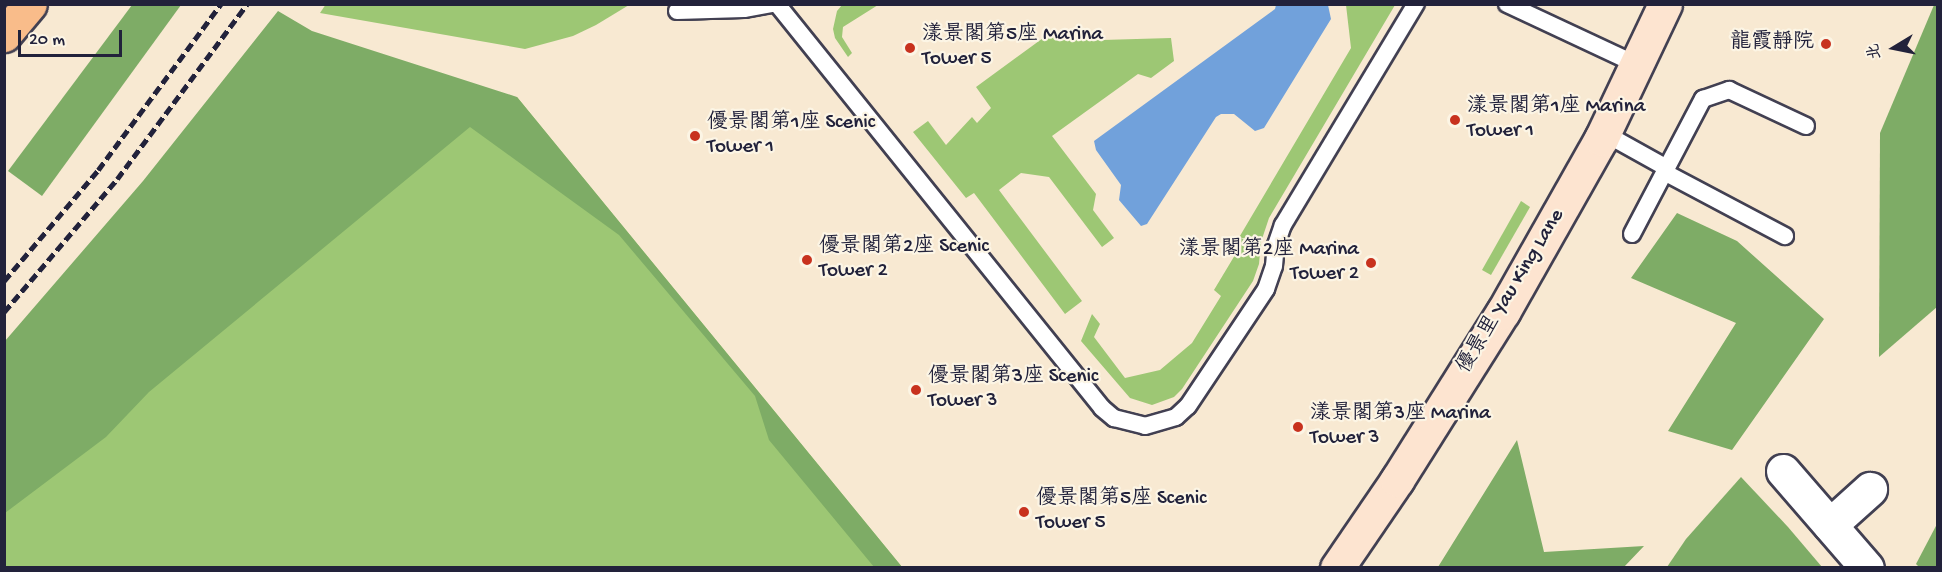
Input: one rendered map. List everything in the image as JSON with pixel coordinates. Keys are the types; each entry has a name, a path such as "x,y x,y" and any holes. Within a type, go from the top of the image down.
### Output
{"highway":[{"path":"4,35 30,4"}],"street":[{"name":"優景里 Yau King Lane","path":"1337,567 1397,480 1503,312 1604,133 1665,4"},
{"path":"1783,471 1867,567"},
{"path":"1830,525 1870,489"}],"lane":[{"path":"677,11 722,11 775,4 1102,408 1121,421 1145,426 1176,417 1188,406 1266,289 1274,267 1276,244 1283,225 1416,4"},
{"path":"1507,4 1638,65"},
{"path":"1632,234 1703,99 1729,90 1806,126"},
{"path":"1604,133 1785,236"}],"green space":[{"path":"326,4 629,5 573,36 525,49 320,13"},
{"path":"132,5 181,5 42,196 8,171"},
{"path":"842,5 878,5 843,27 842,37 852,53 848,57 835,38 833,29 837,11"},
{"path":"1346,5 1395,5 1269,218 1261,242 1259,264 1253,281 1182,389 1174,397 1152,405 1130,398 1081,341 1092,314 1100,324 1094,337 1125,378 1160,370 1192,343 1221,296 1214,290 1238,250 1234,246 1351,48"},
{"path":"1934,5 1938,5 1937,307 1879,357 1880,133"},
{"path":"278,11 312,31 517,97 902,567 874,567 769,440 755,396 619,235 470,127 149,392 106,437 5,513 5,341 143,181"},
{"path":"1096,32 1102,40 1171,38 1174,61 1151,78 1138,74 1052,136 1096,194 1093,210 1114,238 1102,247 1049,177 1021,173 999,190 1082,301 1065,314 974,193 966,198 913,132 928,121 946,145 972,117 977,123 991,108 976,87 1050,33"},
{"path":"517,97 902,567 5,567 4,397"},
{"path":"1521,201 1530,207 1491,275 1482,270"},
{"path":"1677,213 1737,241 1824,319 1732,450 1668,431 1736,323 1631,278"},
{"path":"1517,440 1544,552 1644,546 1624,567 1438,567"},
{"path":"1741,477 1822,567 1667,567 1686,539"},
{"path":"1937,524 1937,567 1919,567 1916,564"}],"water":[{"path":"1276,5 1328,5 1331,19 1264,128 1255,131 1234,114 1221,114 1216,117 1147,224 1141,226 1119,200 1121,185 1096,150 1094,141 1275,9"}],"railway":[{"path":"4,281 98,170 221,4"},
{"path":"4,312 117,179 247,4"}],"place":[{"name":"龍霞靜院","path":"1826,44"},
{"name":"漾景閣第5座 Marina Tower 5","path":"910,48"},
{"name":"漾景閣第1座 Marina Tower 1","path":"1455,120"},
{"name":"優景閣第1座 Scenic Tower 1","path":"695,136"},
{"name":"優景閣第2座 Scenic Tower 2","path":"807,260"},
{"name":"漾景閣第2座 Marina Tower 2","path":"1371,263"},
{"name":"優景閣第3座 Scenic Tower 3","path":"916,390"},
{"name":"漾景閣第3座 Marina Tower 3","path":"1298,427"},
{"name":"優景閣第5座 Scenic Tower 5","path":"1024,512"}]}
